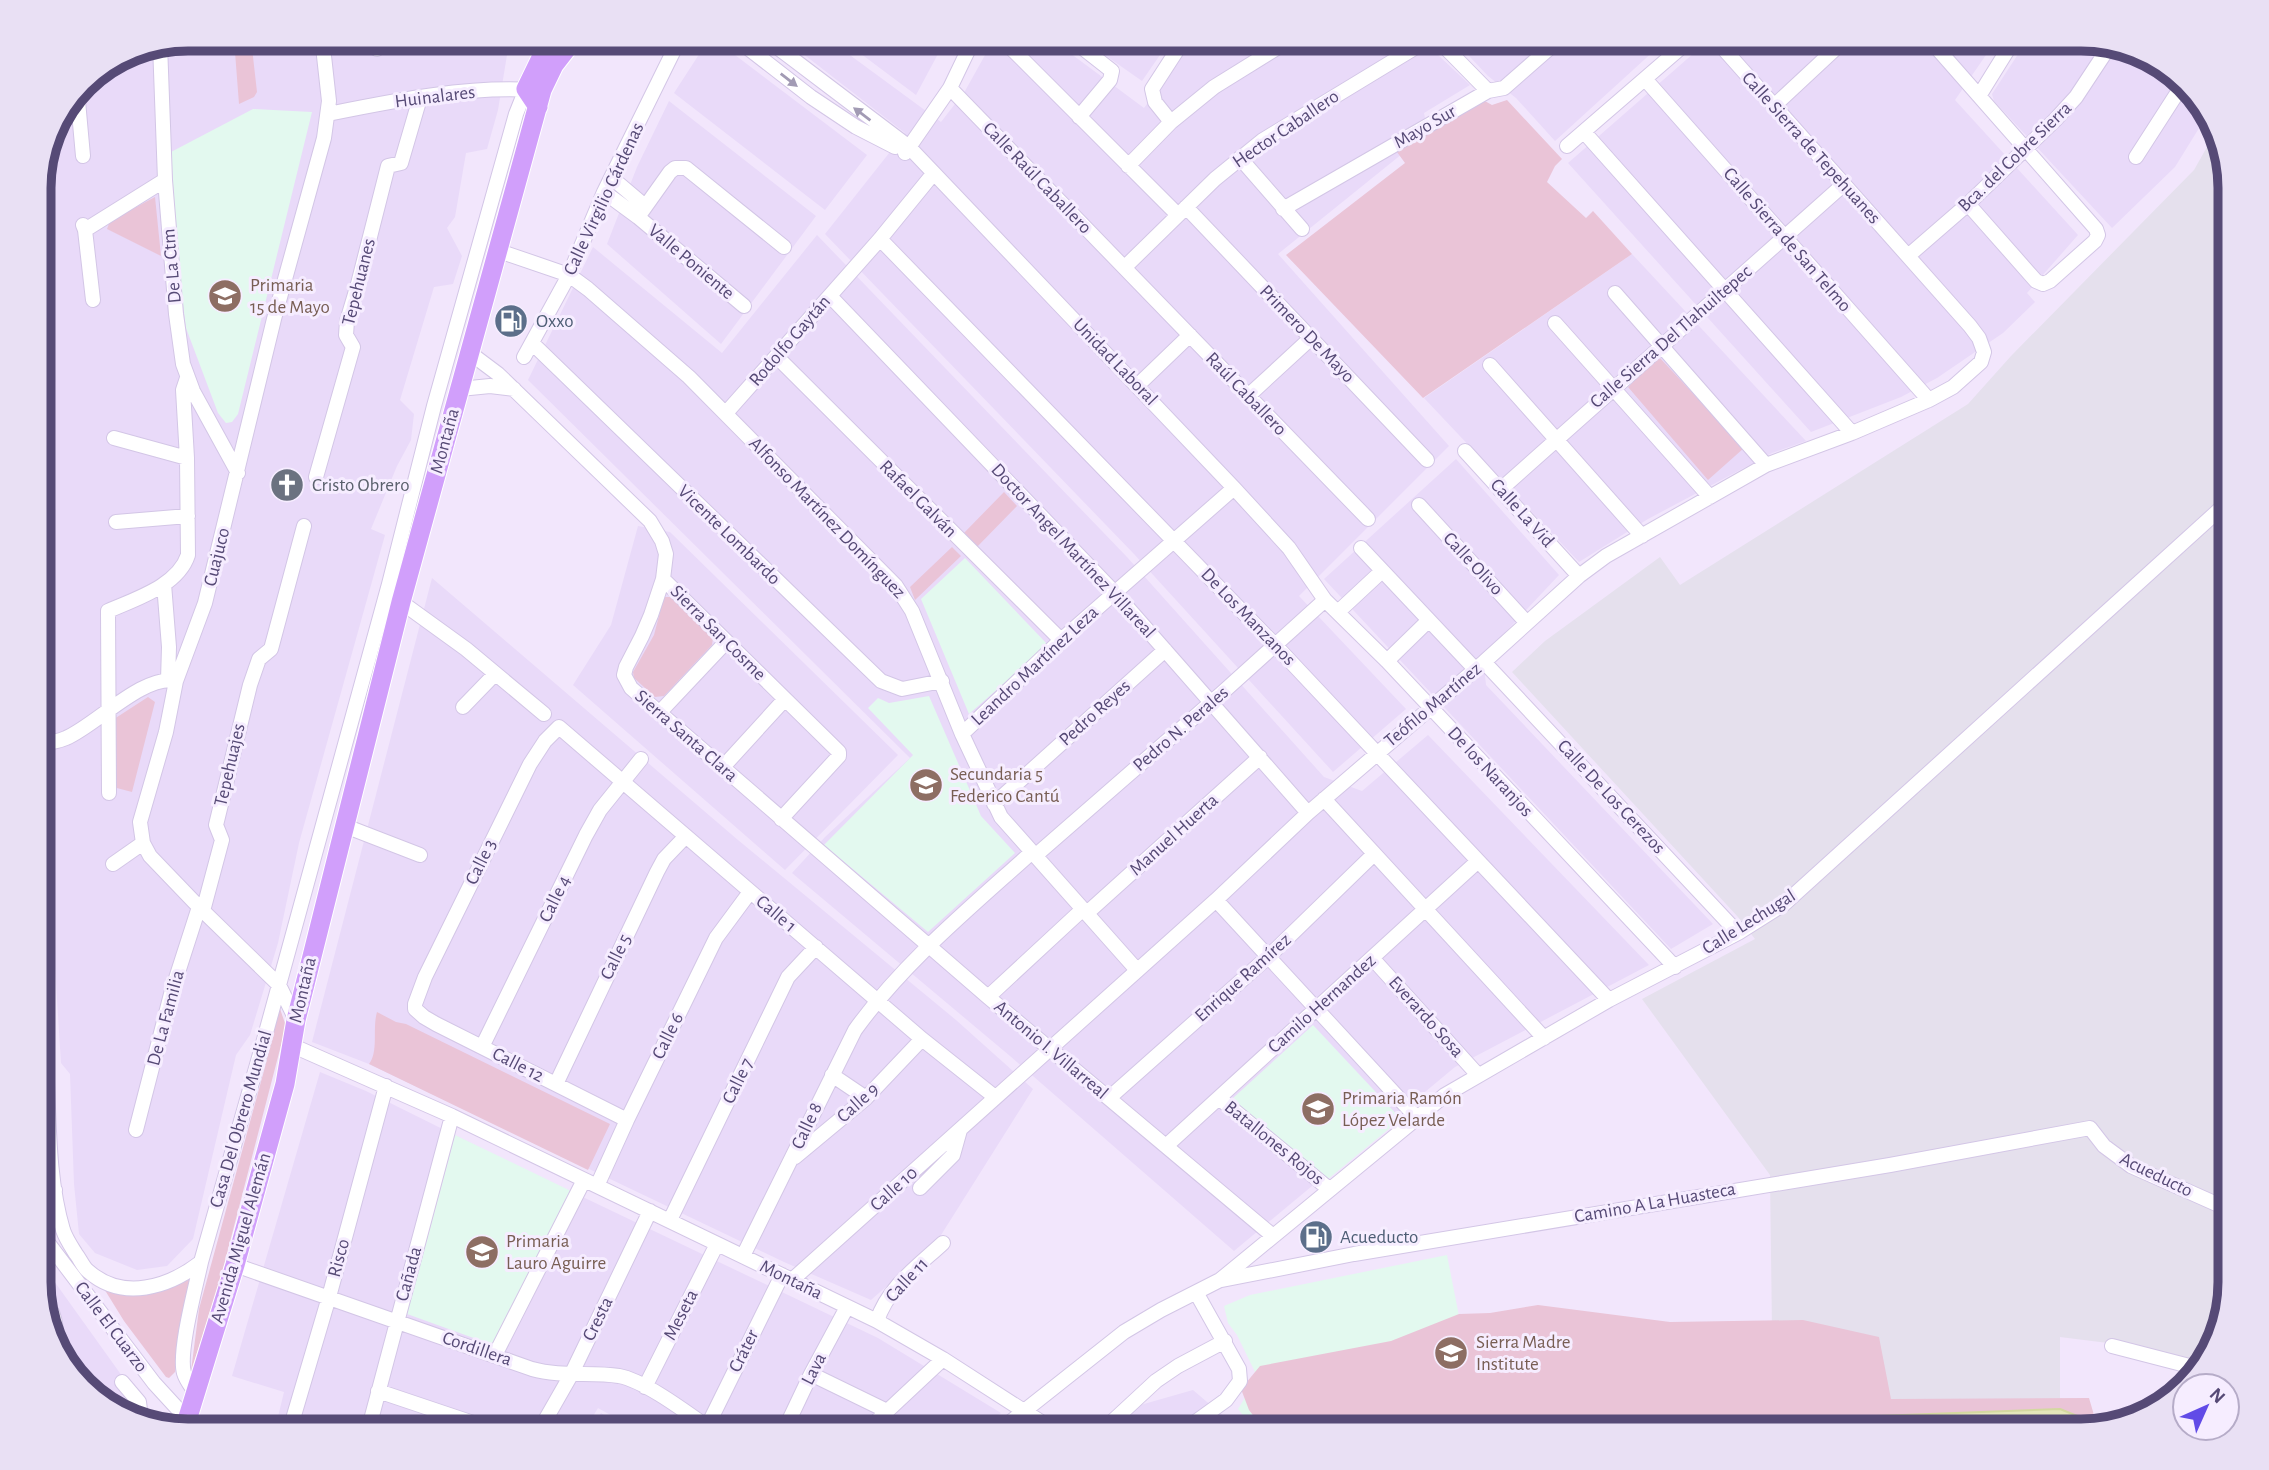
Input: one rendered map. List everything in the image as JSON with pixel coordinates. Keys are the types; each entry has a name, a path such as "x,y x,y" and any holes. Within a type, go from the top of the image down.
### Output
{"main road":[{"name":"Montaña","path":"291,1045 401,602 403,561 443,410 460,389 499,251 535,95 539,62 546,51"},
{"name":"Montaña","path":"535,95 565,51"},
{"name":"Avenida Miguel Alemán","path":"187,1419 235,1265 285,1084 291,1045"}],"street":[{"name":"Cuajuco","path":"143,843 141,822 166,732 172,681 205,603 274,319 324,138 328,114 323,51"},
{"name":"Calle Virgilio Cárdenas","path":"524,358 569,275 604,192 674,51"},
{"name":"Unidad Laboral","path":"752,51 811,97 856,127 910,152"},
{"name":"Unidad Laboral","path":"782,51 910,152 933,174 1234,488 1289,548 1307,576"},
{"path":"910,152 950,88 968,51"},
{"name":"Primero De Mayo","path":"1014,51 1128,166 1182,211 1311,338 1427,460"},
{"path":"1079,117 1112,75 1112,71 1094,51"},
{"path":"1171,122 1155,102 1152,89 1177,51"},
{"path":"1128,166 1171,122 1227,78 1272,51"},
{"name":"Hector Caballero","path":"1125,267 1240,158 1275,132 1409,51"},
{"path":"1449,51 1488,91"},
{"name":"Mayo Sur","path":"1283,209 1488,91 1504,88 1546,51"},
{"path":"1567,146 1677,51"},
{"name":"Calle Sierra de Tepehuanes","path":"1725,51 1979,338 1984,352 1981,362 1953,387 1929,400"},
{"path":"1939,51 2096,229 2098,235 2095,241 2050,281 2043,284 2036,281 1968,204"},
{"path":"1979,96 2007,51"},
{"path":"1774,106 1831,52"},
{"name":"De La Ctm","path":"160,53 166,180 176,314 183,364 187,378 238,473"},
{"name":"Bca. del Cobre Sierra","path":"1908,256 2026,149 2076,97 2105,53"},
{"name":"Calle Sierra de San Telmo","path":"1645,79 1929,400"},
{"name":"Calle Raúl Caballero","path":"950,88 1125,267"},
{"path":"2136,157 2178,91"},
{"name":"Huinalares","path":"328,114 420,98 535,95"},
{"name":"Montaña","path":"443,410 516,114 535,95"},
{"name":"Tepehuanes","path":"316,477 353,347 346,335 347,321 394,165 420,98"},
{"path":"78,106 83,156"},
{"path":"1584,132 1852,433"},
{"path":"1240,158 1302,229"},
{"name":"Valle Poniente","path":"642,212 670,172 675,168 686,168 784,247"},
{"name":"Rodolfo Gaytán","path":"726,413 777,358 933,174"},
{"name":"Valle Poniente","path":"612,178 642,212 744,306"},
{"path":"93,300 84,228 166,180"},
{"name":"Calle Sierra Del Tlahuiltepec","path":"1500,490 1843,185"},
{"name":"Valle Poniente","path":"604,192 642,212"},
{"name":"De Los Manzanos","path":"880,239 1275,645 1609,1000"},
{"name":"Alfonso Martínez Domínguez","path":"499,251 569,275 588,289 690,377 896,586 912,611 994,804 1012,831 1136,969"},
{"name":"Raúl Caballero","path":"1125,267 1368,519"},
{"path":"1615,293 1766,465"},
{"name":"Doctor Angel Martínez Villareal","path":"830,296 1114,592 1308,813"},
{"path":"1555,323 1710,496"},
{"path":"1138,385 1190,335"},
{"path":"1248,397 1311,338"},
{"name":"Vicente Lombardo","path":"532,342 881,681 902,689 942,681"},
{"name":"Sierra San Cosme","path":"470,353 514,389 650,521 666,554 663,579 835,746 839,757 781,819"},
{"name":"Rafael Galván","path":"777,358 1061,640"},
{"path":"1490,365 1642,536"},
{"path":"109,793 108,611 164,584 181,570 188,555 183,390 187,378"},
{"path":"460,389 490,386 514,389"},
{"name":"Teófilo Martínez","path":"995,1097 1216,900 1308,813 1579,576 1606,556 1766,465 1852,433 1929,400"},
{"path":"114,438 187,458"},
{"name":"Calle La Vid","path":"1465,451 1579,576"},
{"name":"Leandro Martínez Leza","path":"962,734 1114,592 1234,488"},
{"name":"Calle Olivo","path":"1419,505 1527,623"},
{"name":"Calle Lechugal","path":"1220,1280 1445,1095 1609,1000 1738,933 1784,904 2218,512"},
{"path":"116,522 188,516"},
{"name":"Tepehuajes","path":"201,909 222,840 216,825 245,704 259,659 271,649 304,526"},
{"name":"Calle De Los Cerezos","path":"1361,548 1428,621 1479,666 1738,933"},
{"name":"Montaña","path":"279,985 403,561"},
{"path":"1339,611 1382,571"},
{"name":"De los Naranjos","path":"1307,576 1325,600 1387,660 1675,967"},
{"name":"Sierra Santa Clara","path":"663,579 651,615 626,667 624,675 631,688 832,862"},
{"path":"51,741 67,738 154,683 172,681 164,584"},
{"name":"Pedro N. Perales","path":"878,1000 928,946 1212,702 1325,600"},
{"path":"401,602 429,620 544,714"},
{"path":"1387,660 1428,621"},
{"path":"660,712 726,642"},
{"name":"Pedro Reyes","path":"994,804 1165,650"},
{"path":"463,707 495,674"},
{"path":"723,767 785,699"},
{"name":"Calle 1","path":"559,727 922,1039 995,1097"},
{"name":"Calle 3","path":"415,1004 425,977 530,764 545,741 559,727"},
{"name":"Manuel Huerta","path":"988,998 1260,757"},
{"name":"Calle 4","path":"482,1047 586,835 600,810 641,759"},
{"path":"1324,799 1544,1038"},
{"path":"345,826 420,855"},
{"name":"Calle 5","path":"556,1084 657,872 664,859 686,836"},
{"path":"113,864 143,843 150,856 279,985 296,1020"},
{"name":"Enrique Ramírez","path":"1109,1098 1269,956 1374,855"},
{"name":"Camilo Hernandez","path":"1166,1146 1478,861"},
{"name":"Antonio I. Villarreal","path":"832,862 988,998 1273,1236"},
{"name":"Calle 6","path":"495,1355 627,1120 716,938 750,892"},
{"path":"1216,900 1417,1118"},
{"name":"De La Familia","path":"136,1130 171,994 201,909"},
{"name":"Calle 7","path":"670,1220 788,977 816,947"},
{"name":"Everardo Sosa","path":"1373,959 1478,1075"},
{"name":"Casa Del Obrero Mundial","path":"202,1257 279,985"},
{"name":"Calle 8","path":"743,1256 855,1030 878,1000"},
{"name":"Calle 12","path":"415,1004 415,1009 424,1017 627,1120"},
{"name":"Calle 9","path":"790,1162 866,1098 922,1039"},
{"name":"Montaña","path":"291,1045 452,1116 877,1321 943,1359 1036,1419"},
{"path":"832,1075 866,1098"},
{"name":"Risco","path":"293,1419 386,1086"},
{"name":"Calle 10","path":"787,1278 995,1097"},
{"name":"Batallones Rojos","path":"1219,1098 1329,1189"},
{"name":"Cañada","path":"371,1419 452,1116"},
{"name":"Acueducto","path":"2090,1128 2104,1146 2131,1166 2218,1204"},
{"name":"Camino A La Huasteca","path":"1220,1280 1354,1254 1890,1165 2090,1128"},
{"path":"920,1188 953,1155 960,1129"},
{"path":"51,1152 55,1190 64,1231 87,1271 97,1310"},
{"path":"51,1199 55,1190"},
{"name":"Cresta","path":"547,1419 650,1211"},
{"name":"Calle 11","path":"877,1321 883,1304 893,1291 943,1243"},
{"name":"Meseta","path":"645,1387 717,1244"},
{"name":"Calle El Cuarzo","path":"51,1247 180,1419"},
{"path":"87,1271 126,1288 152,1288 176,1279 202,1257"},
{"path":"195,1392 184,1372 183,1362 202,1257"},
{"name":"Cordillera","path":"235,1265 542,1372 619,1377 645,1387 692,1419"},
{"name":"Cráter","path":"714,1419 787,1278"},
{"path":"1016,1419 1124,1332 1220,1280"},
{"path":"1197,1294 1239,1368 1240,1381 1226,1400 1200,1419"},
{"name":"Lava","path":"790,1419 847,1307"},
{"path":"1116,1419 1156,1381 1225,1341"},
{"path":"2112,1346 2189,1366"},
{"path":"879,1419 943,1359"},
{"path":"811,1374 887,1411"},
{"path":"122,1382 139,1402 140,1410"},
{"path":"378,1391 459,1419"}],"shaded area":[{"path":"235,51 252,51 257,92 254,97 239,104"},
{"path":"511,51 507,55 498,110 487,149 466,153 455,217 447,228 462,256 453,284 434,287 400,400 414,414 411,440 397,466 371,529 385,535 299,843 278,943 250,1035 236,1055 193,1239 167,1266 137,1270 95,1253 79,1234 74,1184 70,1074 61,1063 51,904 51,179 61,135 74,112 97,85 135,61 161,53"},
{"path":"701,51 730,51 867,155 825,210 674,93"},
{"path":"799,51 844,51 941,122 965,91 987,51 1067,51 1144,108 1186,51 1434,51 1470,85 1424,113 1428,133 1278,254 1449,446 1299,596 1406,709 1333,772 1134,554 825,234 905,133"},
{"path":"857,51 940,51 916,95"},
{"path":"1099,51 1163,51 1142,81"},
{"path":"1464,51 1654,51 1555,141 1516,98 1488,76"},
{"path":"1696,51 1989,51 1955,100 2078,235 2027,293 2035,302 2003,333 1937,378 1901,397 1811,432 1568,163"},
{"path":"2020,51 2099,52 2125,58 2157,74 2184,97 2202,123 2175,167 2112,228 1994,101 1992,94"},
{"path":"1483,100 1492,105 1507,100 1562,159 1547,182 1586,218 1593,211 1632,254 1423,398 1286,255 1405,163 1397,152"},
{"path":"669,101 816,216 721,344 607,244 637,167"},
{"name":"Primaria 15 de Mayo","path":"253,109 312,112 238,414 232,422 226,423 218,413 186,328 178,263 171,152"},
{"path":"2210,142 2218,179 2218,1282 2214,1318 2208,1335 2192,1362 2108,1343 2060,1337 2060,1409 1773,1408 1770,1175 1642,999 1755,939 1738,917 1512,672 1545,641 1660,557 1680,585 1968,404 2011,356 2194,170"},
{"path":"155,197 161,256 107,229 110,221"},
{"path":"817,235 1127,557 1324,777 1362,791 1428,735 1649,965 1455,1067 1234,1251 1010,1056 792,873 825,837 910,758 528,380 593,247 722,353"},
{"path":"1632,254 1806,441 1772,453 1648,519 1579,562 1424,398"},
{"path":"1659,357 1744,448 1708,480 1628,387"},
{"path":"1456,459 1559,575 1483,656 1486,685 1713,924 1671,949 1324,579"},
{"path":"1004,492 1017,506 976,548 963,534"},
{"path":"638,526 670,532 898,755 785,870 573,685 611,625"},
{"path":"952,547 961,556 915,600 910,587"},
{"path":"965,558 1048,645 969,714 921,599"},
{"path":"432,578 738,840 956,1020 1033,1089 936,1243 871,1300 784,1262 369,1064 312,1042"},
{"path":"664,597 671,597 713,638 712,645 664,696 655,697 634,678 633,672 654,635"},
{"name":"Secundaria 5 Federico Cantú","path":"929,696 981,816 1015,853 928,932 824,845 913,755 868,708 878,698 889,703"},
{"path":"148,697 155,702 132,792 113,787 111,721"},
{"path":"279,1006 286,1026 218,1288 191,1371 199,1309"},
{"path":"377,1012 610,1124 588,1170 369,1064 374,1053"},
{"name":"Primaria Ramón López Velarde","path":"1313,1025 1401,1119 1328,1179 1232,1099"},
{"path":"320,1072 366,1091 878,1338 1001,1413 993,1419 618,1419 598,1408 591,1419 277,1419 284,1392 232,1376"},
{"name":"Primaria Lauro Aguirre","path":"455,1135 571,1191 493,1345 407,1314"},
{"name":"Sierra Madre Institute","path":"1447,1255 1459,1316 1503,1419 1246,1419 1238,1409 1255,1372 1228,1323 1224,1306 1250,1295"},
{"path":"51,1277 149,1413 112,1396 79,1366 61,1335 55,1318"},
{"path":"191,1277 182,1314 175,1372 169,1378 124,1321 103,1287 170,1287"},
{"path":"1538,1305 1670,1322 1803,1320 1879,1337 1891,1399 2089,1398 2094,1415 2107,1417 1256,1419 1249,1410 1241,1389 1260,1366 1391,1341 1459,1314 1490,1313"},
{"path":"1193,1390 1227,1419 1122,1419 1137,1406"},
{"path":"2060,1409 2084,1419 2081,1419 1801,1419"},
{"path":"601,1413 611,1419 597,1419"}],"place":[{"name":"Primaria 15 de Mayo","path":"225,296"},
{"name":"Oxxo","path":"511,321"},
{"name":"Cristo Obrero","path":"287,485"},
{"name":"Secundaria 5 Federico Cantú","path":"926,785"},
{"name":"Primaria Ramón López Velarde","path":"1318,1109"},
{"name":"Acueducto","path":"1316,1237"},
{"name":"Primaria Lauro Aguirre","path":"482,1252"},
{"name":"Sierra Madre Institute","path":"1451,1353"}]}
